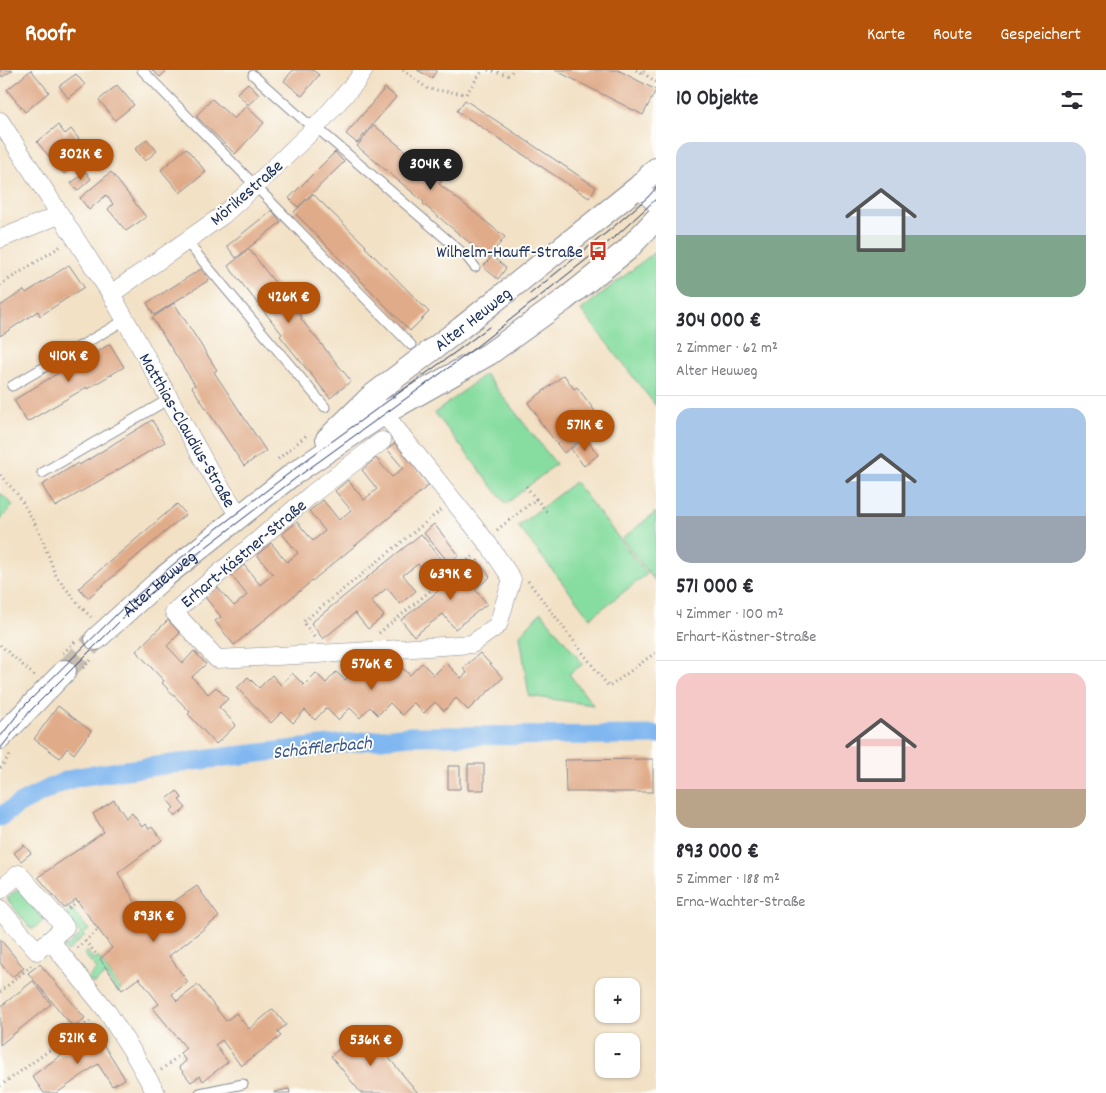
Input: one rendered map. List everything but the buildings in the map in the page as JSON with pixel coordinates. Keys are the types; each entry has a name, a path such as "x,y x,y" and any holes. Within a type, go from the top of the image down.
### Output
{"street":[{"name":"Mörikestraße","path":"111,294 223,215 316,127 356,82 364,70"},
{"name":"Matthias-Claudius-Straße","path":"0,121 111,294 208,468 240,516"},
{"name":"Alter Heuweg","path":"95,629 294,474 377,405 461,328 638,187 656,168"},
{"path":"638,187 656,204"},
{"path":"0,239 59,215"},
{"name":"Alter Heuweg","path":"377,405 489,354 564,300 627,250 656,219"},
{"path":"377,405 486,542 512,579"},
{"name":"Erhart-Kästner-Straße","path":"382,441 312,494 174,612 217,660 472,644 498,625 512,579"},
{"name":"Erhart-Kästner-Straße","path":"294,474 312,494"},
{"path":"0,738 65,671"},
{"path":"0,750 19,718"},
{"path":"0,890 19,874 64,927 36,951 0,909"},
{"path":"50,940 106,1010 152,1086"}],"lane":[{"path":"142,70 411,345"},
{"path":"254,75 306,122 316,127 466,256 474,268"},
{"path":"186,241 325,407"},
{"path":"12,386 124,320"},
{"path":"42,473 169,399"},
{"path":"200,1093 242,1084"}],"path":[{"path":"403,70 428,89 466,94 482,70"},
{"path":"488,70 508,75 514,70"},
{"path":"636,70 644,72 656,82"},
{"path":"0,285 74,238"},
{"path":"0,474 19,496 40,533 56,576 80,606 95,629"},
{"path":"525,485 547,512"},
{"path":"355,652 536,499"},
{"path":"327,654 303,622 453,500"},
{"path":"512,579 527,580 610,687 656,652"},
{"path":"0,645 37,678"},
{"path":"65,958 99,929"},
{"path":"85,940 97,955"},
{"path":"0,992 33,965 36,951"},
{"path":"0,1086 106,1010"},
{"path":"152,1086 181,1054"}],"green space":[{"path":"656,251 656,406 581,310"},
{"path":"485,374 556,464 506,504 435,413"},
{"path":"575,482 647,574 590,618 518,526"},
{"path":"0,493 13,505 0,521"},
{"path":"656,512 656,582 622,539"},
{"path":"541,612 583,664 569,674 593,705 529,696 520,635"},
{"path":"17,890 43,919 33,929 30,928 8,900 8,897"},
{"path":"72,909 89,930 67,952 59,937 67,947 81,934 65,915"},
{"path":"87,951 93,959 98,957 121,989 118,992 105,975 93,984 88,978 97,969 84,954"}],"waterway":[{"name":"Schäfflerbach","path":"0,817 19,804 54,786 78,777 225,757 409,736 656,735"}],"tunnel":[{"path":"65,671 96,639"}],"tram line":[{"path":"530,294 611,229 656,188"},
{"path":"0,749 31,710 133,608 206,547 296,478 462,358 616,236 656,199"},
{"path":"0,737 25,705 128,603 202,540 309,458 489,327"}],"place":[{"name":"Wilhelm-Hauff-Straße","path":"598,251"}]}
